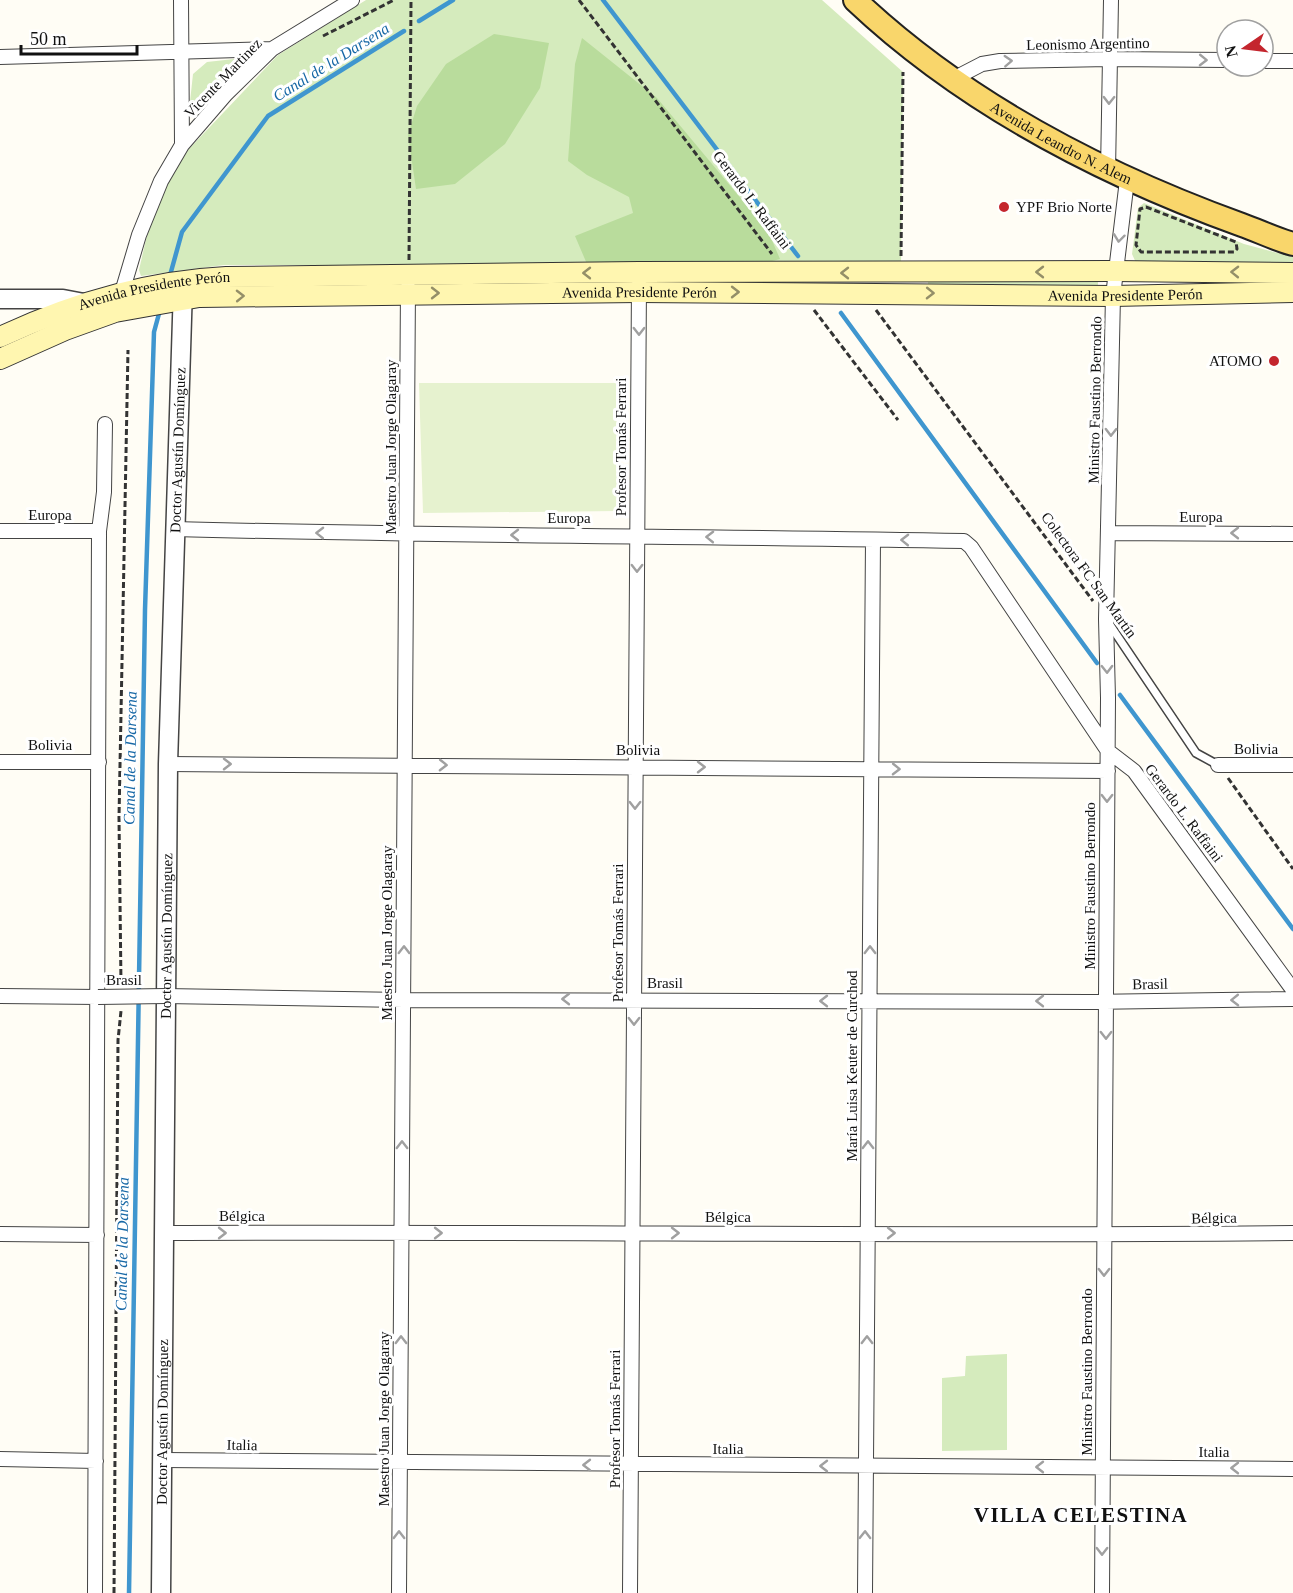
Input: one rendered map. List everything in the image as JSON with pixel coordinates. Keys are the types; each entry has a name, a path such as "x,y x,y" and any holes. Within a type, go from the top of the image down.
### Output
{"main road":[{"name":"Avenida Leandro N. Alem","path":"855,0 874,8 953,79 1011,119 1117,175 1185,206 1293,244"},
{"name":"Avenida Presidente Perón","path":"84,303 124,291 409,283 639,282 786,273 1114,271 1293,273"},
{"path":"900,293 901,273"},
{"name":"Avenida Presidente Perón","path":"639,282 801,292 1113,296 1293,292"},
{"name":"Avenida Presidente Perón","path":"84,303 115,312 183,289"},
{"path":"0,337 84,303"},
{"path":"0,359 65,330 115,312"}],"street":[{"path":"115,312 124,291 139,235 160,181 182,145 181,0"},
{"name":"Vicente Martinez","path":"182,145 226,94 272,49 352,0"},
{"name":"Ministro Faustino Berrondo","path":"1102,1593 1108,771 1106,619 1117,175 1109,59 1112,0"},
{"path":"0,57 182,54 272,49"},
{"name":"Leonismo Argentino","path":"953,79 982,64 1000,62 1109,59 1215,60"},
{"path":"1275,61 1293,62"},
{"name":"Profesor Tomás Ferrari","path":"630,1593 639,282"},
{"name":"Maestro Juan Jorge Olagaray","path":"399,1593 409,283"},
{"name":"Doctor Agustín Domínguez","path":"161,1593 168,764 183,289"},
{"path":"0,299 63,299 84,303"},
{"path":"96,1593 99,531 104,492 105,424"},
{"name":"Europa","path":"174,529 407,535 637,535 964,541"},
{"name":"Europa","path":"0,531 99,531"},
{"name":"Europa","path":"1109,532 1293,534"},
{"name":"María Luisa Keuter de Curchod","path":"865,1593 873,540"},
{"name":"Gerardo L. Raffaini","path":"964,541 971,547 1108,752 1134,771 1293,990"},
{"name":"Bolivia","path":"0,762 99,762"},
{"name":"Bolivia","path":"168,764 1108,771"},
{"name":"Bolivia","path":"1218,765 1293,765"},
{"name":"Brasil","path":"0,996 403,1000 1106,1002 1293,999"},
{"name":"Bélgica","path":"163,1233 1104,1235 1293,1233"},
{"path":"0,1234 97,1235"},
{"path":"0,1459 96,1461"},
{"name":"Italia","path":"163,1460 400,1464 1293,1468"}],"lane":[{"name":"Colectora FC San Martín","path":"1106,619 1196,753 1218,765"}],"path":[{"path":"313,41 394,0"},
{"path":"409,283 411,0"},
{"name":"Gerardo L. Raffaini","path":"579,0 786,273"},
{"path":"901,273 903,72"},
{"path":"1146,207 1236,242 1237,246 1234,252 1141,252 1136,245 1140,209 1146,207"},
{"path":"801,292 898,420"},
{"name":"Colectora FC San Martín","path":"863,292 1106,619"},
{"path":"121,989 119,818 128,350"},
{"path":"1218,765 1293,869"},
{"path":"114,1593 118,1052 121,1000"}],"green space":[{"path":"366,0 822,0 903,72 901,265 224,265 141,276 139,270 147,235 165,187 187,151 278,55"},
{"path":"494,34 549,43 540,88 505,144 455,184 416,189 408,135 417,106 446,64"},
{"path":"582,38 657,98 768,231 780,259 757,265 587,264 575,236 633,213 629,197 587,175 568,161 575,64"},
{"path":"234,59 241,61 243,67 200,118 189,111 193,74 207,62"},
{"path":"1144,203 1244,244 1293,257 1293,266 1137,265 1132,254 1138,208"},
{"path":"928,279 1098,281 1098,287 928,285"},
{"path":"419,383 616,383 618,511 423,513"},
{"path":"1007,1354 1007,1450 942,1451 942,1378 965,1376 966,1356"}],"waterway":[{"name":"Canal de la Darsena","path":"419,21 453,0"},
{"path":"603,0 798,256"},
{"name":"Canal de la Darsena","path":"169,279 182,232 268,116 404,31"},
{"name":"Canal de la Darsena","path":"129,1593 145,610 154,332 160,310"},
{"path":"841,313 1097,663"},
{"path":"1120,695 1293,929"}],"place":[{"name":"YPF Brio Norte","path":"1004,207"},
{"name":"ATOMO","path":"1274,361"}],"district":[{"name":"VILLA CELESTINA","path":"1081,1515"}]}
